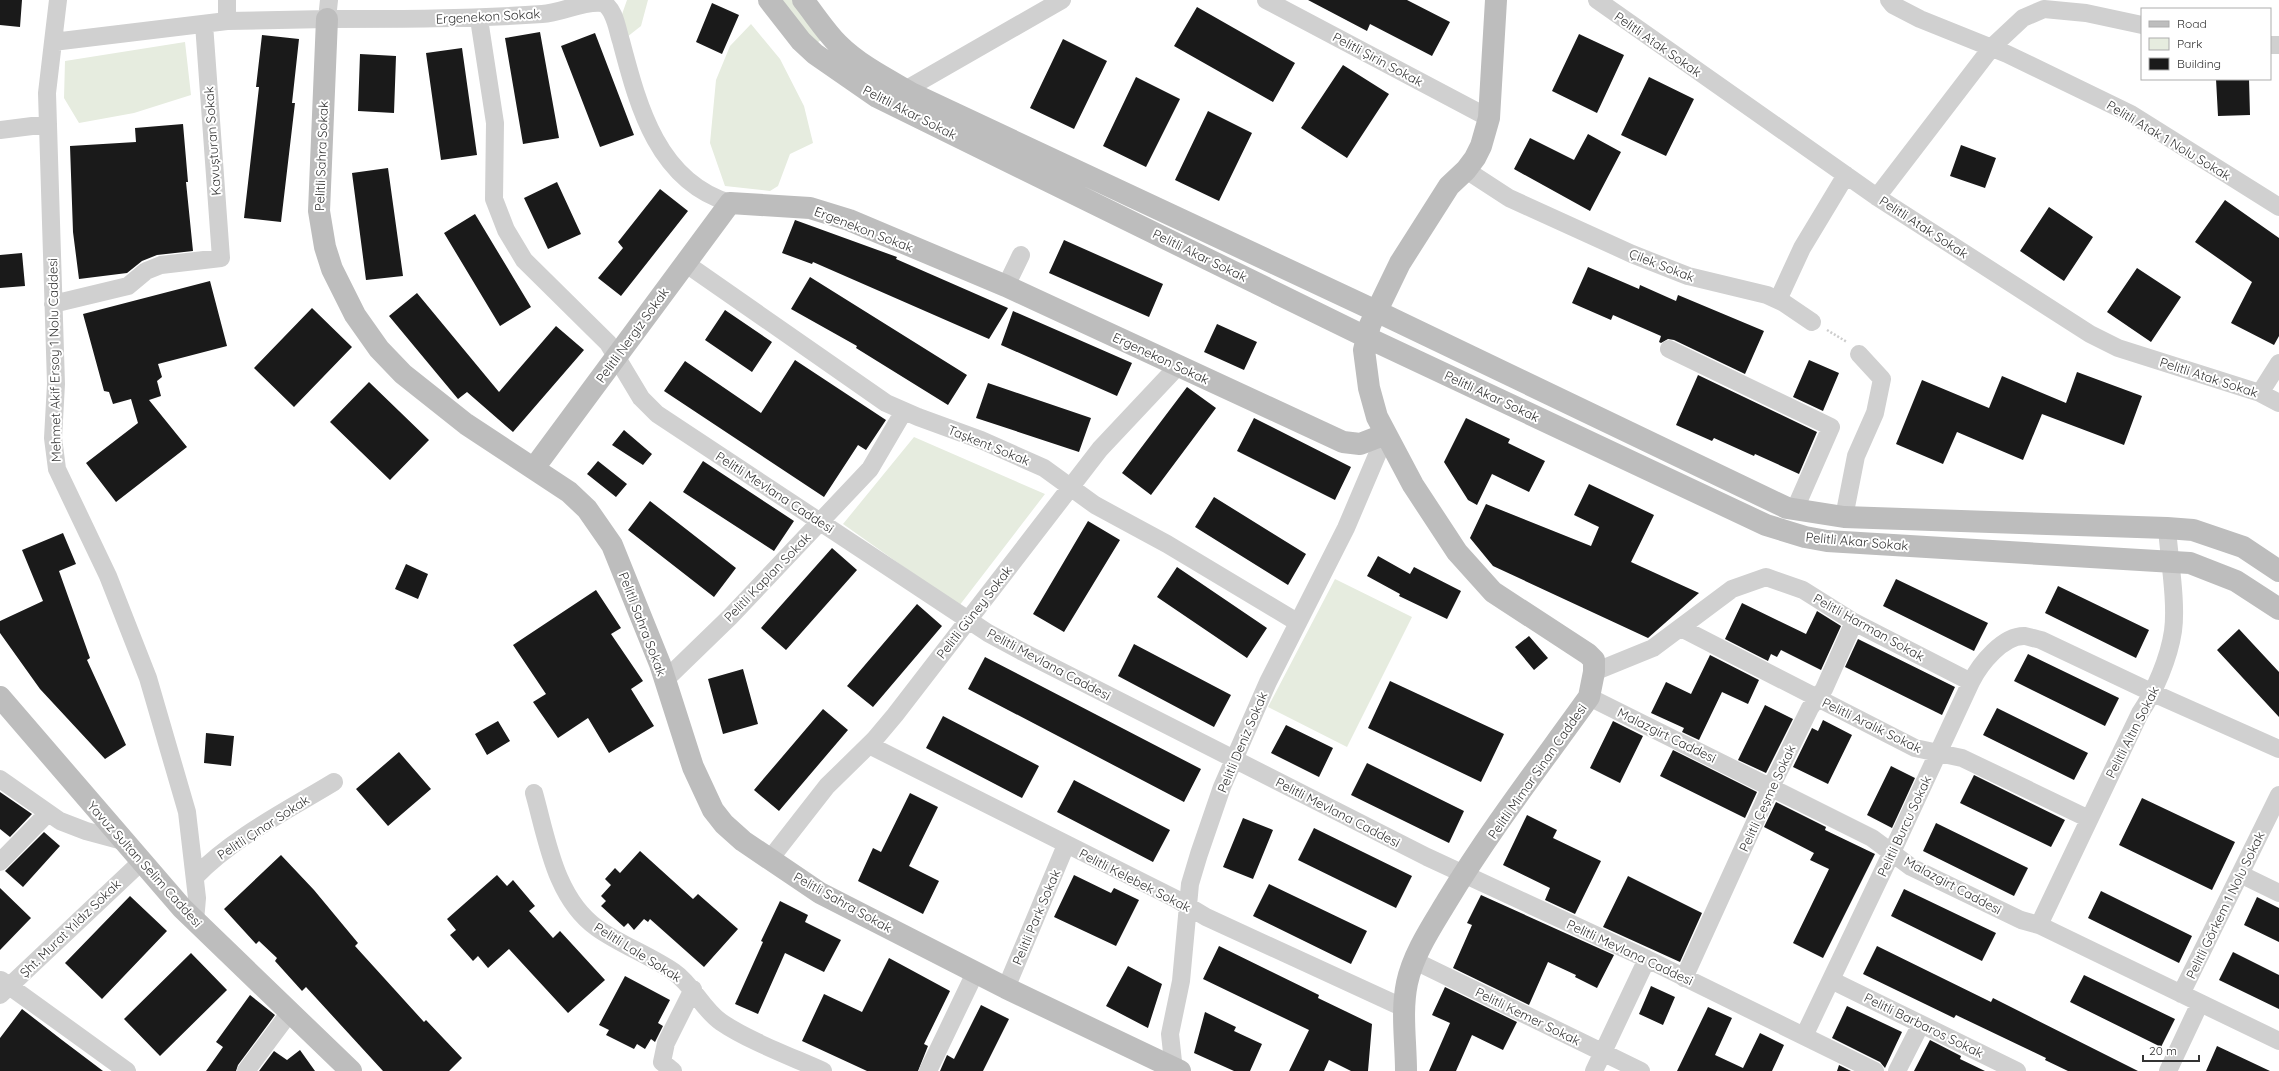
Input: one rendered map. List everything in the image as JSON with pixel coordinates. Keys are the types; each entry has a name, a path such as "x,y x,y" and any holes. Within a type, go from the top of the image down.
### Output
{"street":[{"name":"Mehmet Akif Ersoy 1 Nolu Caddesi","path":"58,0 47,93 56,384 53,438 57,469 108,576 148,678 188,812 195,877 195,921"},
{"path":"53,42 227,21 227,0"},
{"name":"Ergenekon Sokak","path":"227,21 328,9 479,19 546,14 586,1 595,0 605,2 615,20 634,89 658,146 674,168 686,180 716,199 730,203 778,205 816,210 848,220 1006,286 1179,365 1245,398 1343,442 1360,444 1386,434"},
{"name":"Pelitli Akar Sokak","path":"769,0 801,41 826,65 877,97 1366,337 1766,525 1805,537 1827,541 2190,563 2236,580 2279,609"},
{"name":"Pelitli Akar Sokak","path":"803,0 825,30 847,52 905,90 1376,311 1768,499 1794,509 1844,517 2193,530 2243,547 2279,570"},
{"path":"905,90 1062,0"},
{"name":"Pelitli Şirin Sokak","path":"1266,0 1489,118"},
{"name":"Pelitli Mimar Sinan Caddesi","path":"1408,1070 1404,1008 1407,984 1415,961 1435,921 1463,874 1590,697 1594,672 1594,660 1588,654 1493,592 1480,580 1457,552 1413,485 1386,434 1371,399 1365,356 1366,337 1376,311 1400,262 1450,186 1466,170 1475,158 1481,146 1489,118 1496,0"},
{"name":"Pelitli Atak Sokak","path":"1597,0 1846,176 2090,334 2118,348 2260,393 2279,403"},
{"name":"Pelitli Atak 1 Nolu Sokak","path":"1889,0 1893,5 1920,19 1992,47 2131,114 2279,207"},
{"name":"Pelitli Sahra Sokak","path":"328,9 318,211 325,247 332,269 359,320 378,349 403,374 466,424 569,492 587,509 612,545 665,680 692,767 713,810 724,824 738,837 820,893 1006,988 1176,1070"},
{"path":"1877,197 1992,47 2023,18 2044,9 2086,13 2141,25"},
{"name":"Pelitli Mevlana Caddesi","path":"479,19 495,123 494,199 506,230 524,260 608,343 641,398 657,414 968,620 1023,652 1463,874 1647,959 1875,1071"},
{"name":"Kavuşturan Sokak","path":"53,304 128,286 146,271 161,264 221,258 204,24"},
{"path":"0,130 48,124"},
{"name":"Çilek Sokak","path":"1466,170 1509,198 1632,254 1688,276 1767,295 1778,300 1812,322"},
{"path":"1778,300 1802,248 1846,176"},
{"name":"Pelitli Nergiz Sokak","path":"534,468 730,203"},
{"path":"1006,286 1021,255"},
{"name":"Taşkent Sokak","path":"685,263 886,403 981,440 1044,468 1095,505 1167,544 1297,622"},
{"path":"1669,349 1831,428 1794,509"},
{"path":"1844,517 1856,456 1875,413 1882,379 1859,354"},
{"path":"2260,393 2279,363"},
{"name":"Pelitli Güney Sokak","path":"770,859 827,786 868,745 895,715 1100,449 1179,365"},
{"name":"Pelitli Kaplan Sokak","path":"665,680 730,617 870,469 904,411"},
{"name":"Pelitli Deniz Sokak","path":"1176,1070 1170,1034 1181,981 1190,884 1199,854 1222,787 1234,759 1297,622 1346,528 1386,434"},
{"name":"Pelitli Altın Sokak","path":"2039,925 2140,713 2153,693 2173,631 2167,528"},
{"name":"Pelitli Harman Sokak","path":"1681,628 1732,589 1766,576 1803,590 1854,622 1971,682"},
{"name":"Pelitli Çeşme Sokak","path":"1684,978 1771,787 1810,708 1824,689 1854,622"},
{"path":"1594,672 1653,648 1681,628"},
{"name":"Pelitli Aralık Sokak","path":"1681,628 1915,748 1962,758 2089,819"},
{"name":"Pelitli Burcu Sokak","path":"1804,1036 1971,682 1980,666 1992,653 2006,642 2024,636 2041,640 2153,693"},
{"path":"2153,693 2279,749"},
{"name":"Yavuz Sultan Selim Caddesi","path":"0,697 141,862 195,921 351,1071"},
{"name":"Malazgirt Caddesi","path":"1590,697 1872,838 1918,870 2020,920 2039,925 2279,1041"},
{"name":"Pelitli Kelebek Sokak","path":"868,745 1213,920 1404,1008"},
{"path":"0,779 60,821 86,831 123,841"},
{"name":"Pelitli Çınar Sokak","path":"195,877 210,862 273,819 334,782"},
{"name":"Pelitli Lale Sokak","path":"534,793 560,881 569,897 596,928 674,972 693,989 706,1007 721,1022 823,1071"},
{"name":"Pelitli Görkem 1 Nolu Sokak","path":"2181,994 2279,795"},
{"path":"0,862 48,813"},
{"name":"Pelitli Park Sokak","path":"1006,988 1066,845"},
{"name":"Şht. Murat Yıldız Sokak","path":"3,987 141,862"},
{"path":"2240,874 2279,893"},
{"path":"1594,1071 1647,959"},
{"name":"Pelitli Kemer Sokak","path":"1415,961 1642,1071"},
{"path":"928,1071 975,972"},
{"name":"Pelitli Barbaros Sokak","path":"1831,980 2017,1071"},
{"path":"3,987 128,1071"},
{"path":"673,1071 662,1062 666,1043 693,989"},
{"path":"2168,1071 2200,1003"},
{"path":"246,1071 290,1012"},
{"path":"1897,1071 1921,1024"}],"path":[{"path":"1812,322 1855,348 1859,354"}],"green space":[{"path":"627,0 648,0 641,26 627,37 620,20"},
{"path":"769,0 804,0 829,34 809,49"},
{"path":"751,24 780,59 804,106 813,143 790,154 778,186 770,191 725,186 710,143 716,80 730,46"},
{"path":"185,42 191,95 134,113 79,123 64,98 65,61"},
{"path":"914,437 1045,494 959,606 843,524"},
{"path":"1335,579 1412,617 1347,747 1268,707"}],"building":[{"path":"0,0 22,0 20,27 0,25"},
{"path":"1308,0 1407,0 1450,22 1432,56 1370,24 1367,31"},
{"path":"712,3 739,15 722,54 696,42"},
{"path":"1197,7 1295,63 1273,102 1174,46"},
{"path":"540,32 559,138 523,144 505,38"},
{"path":"595,33 634,135 600,147 561,46"},
{"path":"1579,34 1624,55 1597,113 1552,91"},
{"path":"262,35 299,39 292,103 295,103 281,222 244,218 259,87 256,87"},
{"path":"1063,39 1107,61 1074,129 1030,108"},
{"path":"462,48 477,155 441,160 426,53"},
{"path":"360,54 396,56 394,113 358,111"},
{"path":"1343,65 1389,94 1347,158 1301,128"},
{"path":"1136,77 1180,99 1146,167 1103,146"},
{"path":"1649,77 1694,99 1666,156 1621,135"},
{"path":"2216,80 2249,80 2250,115 2218,116"},
{"path":"1208,111 1252,133 1219,201 1175,180"},
{"path":"183,124 188,182 186,182 193,251 157,255 142,261 127,273 79,279 73,232 70,146 136,142 135,128"},
{"path":"1588,134 1621,152 1590,211 1514,169 1530,138 1574,160"},
{"path":"1961,145 1996,158 1985,188 1950,176"},
{"path":"388,168 403,276 366,280 352,173"},
{"path":"557,182 581,234 548,249 524,198"},
{"path":"660,189 688,211 621,296 598,278 623,248 618,242"},
{"path":"2225,200 2279,238 2279,336 2274,345 2231,323 2252,282 2195,242"},
{"path":"2049,207 2093,237 2064,281 2020,251"},
{"path":"475,214 531,307 500,326 444,233"},
{"path":"795,220 897,257 896,259 1008,308 989,339 813,262 812,264 782,253"},
{"path":"1064,240 1163,284 1149,317 1049,273"},
{"path":"22,253 25,286 0,288 0,255"},
{"path":"1588,267 1639,289 1640,285 1676,301 1678,295 1764,331 1745,374 1674,340 1668,339 1661,343 1659,342 1661,336 1613,315 1611,320 1572,303"},
{"path":"2137,268 2181,297 2151,342 2107,312"},
{"path":"810,277 967,375 948,405 856,348 857,346 791,309"},
{"path":"210,281 227,346 158,364 162,377 157,381 161,396 149,400 187,447 116,502 86,463 138,423 131,399 113,404 109,392 104,391 83,314"},
{"path":"417,293 499,392 556,326 584,350 513,432 467,392 458,399 389,316"},
{"path":"312,308 352,347 294,407 254,368"},
{"path":"725,310 772,342 752,372 705,340"},
{"path":"1013,311 1132,363 1117,396 1001,345"},
{"path":"1217,324 1257,342 1244,370 1204,352"},
{"path":"795,360 886,420 866,450 858,445 824,497 664,391 685,361 761,413"},
{"path":"1809,360 1839,373 1823,411 1793,397"},
{"path":"2077,372 2142,396 2124,445 2042,414 2023,460 1957,432 1943,464 1896,444 1922,380 1989,408 2002,376 2066,403"},
{"path":"1698,375 1817,432 1799,474 1755,454 1754,456 1714,438 1712,441 1676,425"},
{"path":"369,382 429,440 390,480 330,422"},
{"path":"988,383 1091,418 1079,452 976,418"},
{"path":"1187,387 1216,408 1151,495 1122,473"},
{"path":"1254,418 1351,467 1335,500 1237,451"},
{"path":"1466,418 1510,439 1508,443 1545,461 1529,492 1492,474 1477,505 1468,500 1444,462"},
{"path":"624,430 652,454 643,465 612,445"},
{"path":"598,461 627,484 616,497 587,474"},
{"path":"703,461 794,521 774,551 683,492"},
{"path":"1589,484 1654,515 1631,562 1699,593 1648,638 1493,566 1470,538 1486,504 1591,546 1599,527 1574,515"},
{"path":"1214,497 1306,554 1288,585 1195,527"},
{"path":"650,501 736,568 714,597 628,530"},
{"path":"1088,521 1120,540 1064,632 1033,614"},
{"path":"63,533 76,564 59,571 90,658 87,660 126,745 105,759 40,689 0,633 0,621 43,601 22,550"},
{"path":"832,548 857,570 786,650 761,628"},
{"path":"1378,556 1410,574 1414,567 1461,591 1447,619 1399,596 1400,594 1367,576"},
{"path":"406,564 428,574 418,599 395,589"},
{"path":"1177,567 1267,628 1247,658 1157,597"},
{"path":"1896,579 1988,623 1974,651 1883,606"},
{"path":"2058,586 2149,630 2136,658 2045,613"},
{"path":"596,590 621,628 611,634 643,681 631,689 654,726 609,753 588,718 558,738 533,702 546,694 513,645"},
{"path":"1742,603 1806,634 1817,611 1841,626 1821,670 1781,650 1777,657 1771,654 1768,661 1725,639"},
{"path":"917,604 942,626 873,707 847,686"},
{"path":"2239,629 2279,672 2279,717 2217,650"},
{"path":"1529,636 1548,658 1534,670 1515,647"},
{"path":"1858,639 1955,687 1942,715 1845,667"},
{"path":"1134,644 1231,695 1214,727 1118,676"},
{"path":"2028,654 2119,698 2105,726 2014,681"},
{"path":"1710,655 1759,680 1748,704 1722,692 1699,740 1682,732 1684,728 1651,713 1666,682 1691,694"},
{"path":"985,657 1201,769 1184,802 968,689"},
{"path":"743,669 758,724 723,734 708,679"},
{"path":"1390,681 1504,734 1481,782 1368,728"},
{"path":"1765,705 1793,719 1766,773 1738,760"},
{"path":"1997,708 2088,753 2074,780 1983,735"},
{"path":"823,709 848,730 779,811 754,790"},
{"path":"943,716 1039,766 1022,798 926,748"},
{"path":"1823,720 1852,735 1828,784 1793,767 1812,728 1818,731"},
{"path":"498,721 510,741 487,755 475,734"},
{"path":"1613,721 1643,736 1620,783 1590,768"},
{"path":"1286,725 1333,748 1319,777 1271,753"},
{"path":"206,733 234,736 231,766 204,763"},
{"path":"1673,750 1757,792 1745,818 1660,776"},
{"path":"399,752 431,789 388,826 356,789"},
{"path":"1367,763 1464,811 1449,843 1351,795"},
{"path":"1891,766 1915,778 1892,828 1867,815"},
{"path":"1974,775 2065,820 2051,847 1960,803"},
{"path":"1074,780 1170,830 1153,862 1057,812"},
{"path":"0,792 32,814 10,837 0,829"},
{"path":"910,793 938,807 909,866 939,881 923,914 858,881 873,848 881,852"},
{"path":"2142,798 2235,842 2212,890 2119,845"},
{"path":"1776,802 1826,827 1825,830 1875,854 1823,958 1793,943 1829,869 1810,860 1814,853 1764,827"},
{"path":"1527,815 1557,830 1553,838 1601,861 1575,914 1545,900 1550,888 1503,865"},
{"path":"1243,818 1273,830 1253,879 1223,867"},
{"path":"1936,823 2028,868 2014,896 1923,851"},
{"path":"1314,828 1412,876 1396,908 1298,860"},
{"path":"44,832 60,846 23,887 5,871"},
{"path":"640,851 693,899 698,894 738,929 704,967 650,919 648,922 644,919 634,930 628,923 624,927 601,906 606,901 601,896 611,885 605,879 615,868 620,873"},
{"path":"281,855 314,890 358,943 355,946 424,1022 426,1020 462,1058 449,1071 383,1071 306,987 302,991 275,961 277,958 259,941 256,944 224,909"},
{"path":"497,875 507,886 513,880 535,906 529,911 553,938 560,931 605,980 568,1013 509,949 488,968 478,956 473,961 450,935 456,930 447,919"},
{"path":"1074,875 1111,893 1114,888 1139,900 1116,946 1054,917"},
{"path":"1628,876 1702,913 1680,962 1603,927"},
{"path":"1269,884 1367,931 1351,964 1253,916"},
{"path":"0,888 31,918 0,950"},
{"path":"1904,889 1996,933 1982,961 1891,916"},
{"path":"2101,891 2192,936 2179,963 2088,918"},
{"path":"1481,895 1614,955 1597,988 1575,977 1576,975 1548,962 1529,1005 1453,968 1472,925 1467,923"},
{"path":"130,896 167,931 102,999 65,963"},
{"path":"2257,897 2279,908 2279,942 2244,925"},
{"path":"780,901 808,915 805,922 841,940 824,972 785,953 758,1014 735,1004 763,942 761,941"},
{"path":"1219,946 1319,995 1318,998 1372,1024 1368,1071 1351,1071 1329,1060 1324,1071 1289,1071 1309,1030 1203,979"},
{"path":"1877,946 1991,1002 1993,998 2138,1071 2068,1071 2045,1060 2046,1058 1956,1015 1954,1018 1863,974"},
{"path":"2233,952 2279,975 2279,1009 2219,980"},
{"path":"191,953 227,990 160,1056 124,1019"},
{"path":"889,958 950,991 924,1044 928,1046 918,1071 867,1071 802,1041 824,994 862,1012"},
{"path":"1128,966 1162,984 1148,1028 1106,1006"},
{"path":"2084,975 2175,1019 2161,1047 2070,1002"},
{"path":"625,976 670,1000 658,1023 663,1026 655,1042 651,1039 645,1049 637,1044 634,1049 606,1035 609,1030 599,1025"},
{"path":"1651,986 1675,997 1663,1025 1639,1014"},
{"path":"1445,987 1517,1022 1503,1050 1472,1035 1456,1071 1429,1071 1450,1023 1432,1015"},
{"path":"250,995 275,1015 238,1065 236,1071 206,1071 223,1047 216,1042"},
{"path":"981,1005 1009,1019 983,1071 940,1071 947,1055 954,1059"},
{"path":"1847,1006 1902,1032 1885,1068 1880,1062 1832,1038"},
{"path":"1708,1007 1732,1018 1715,1055 1743,1068 1760,1033 1784,1045 1772,1071 1677,1071"},
{"path":"22,1009 103,1071 0,1071 0,1038"},
{"path":"1205,1012 1236,1027 1234,1031 1262,1044 1250,1071 1234,1071 1194,1053"},
{"path":"1930,1040 1961,1056 1960,1059 1985,1071 1914,1071"},
{"path":"2217,1046 2270,1071 2206,1071"},
{"path":"300,1050 315,1071 259,1071 274,1051 287,1060"},
{"path":"1839,1065 1851,1071 1837,1071"}]}
